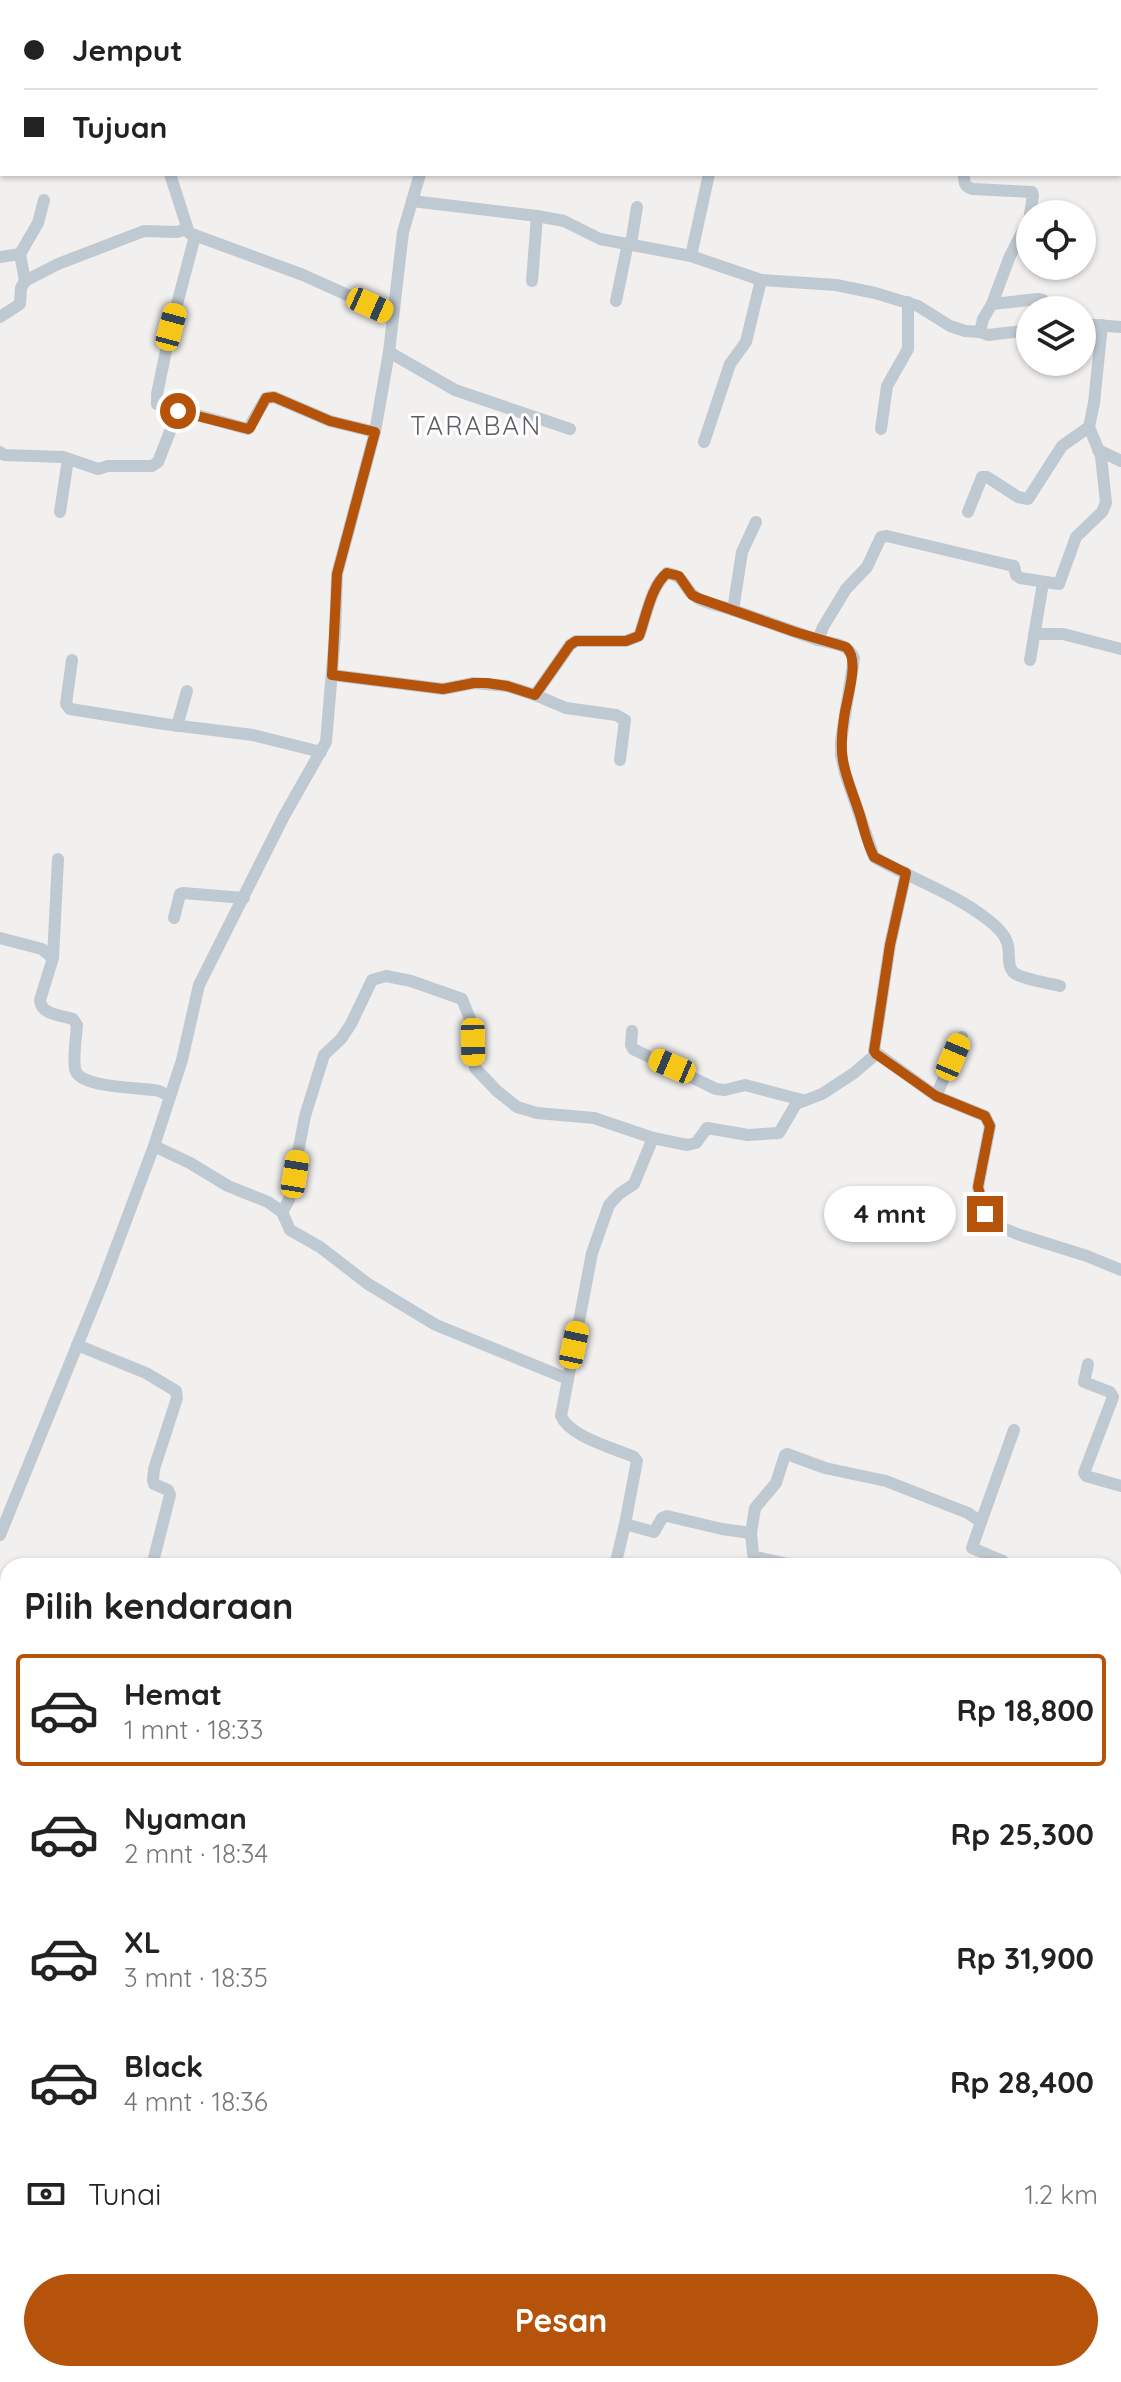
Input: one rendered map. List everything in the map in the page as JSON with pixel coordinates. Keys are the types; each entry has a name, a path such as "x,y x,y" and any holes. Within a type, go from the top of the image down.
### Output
{"street":[{"path":"171,176 191,232 157,404 248,429 266,398 274,397 330,421 375,432"},
{"path":"0,1535 103,1282 154,1146 182,1060 199,985 284,816 326,742 337,574 375,432 389,352 403,232 419,176"},
{"path":"691,256 708,176"},
{"path":"964,176 964,183 972,189 1032,192 1032,200"},
{"path":"25,281 20,254 38,223 44,200"},
{"path":"412,201 564,221 600,239 691,256 761,280 836,285 908,302 965,331 988,335 1016,332"},
{"path":"616,301 637,207"},
{"path":"532,281 537,216"},
{"path":"0,317 20,304 21,288 25,281 58,264 144,231 191,232 303,275 392,315"},
{"path":"980,332 1016,244"},
{"path":"0,257 20,254"},
{"path":"704,442 730,364 746,342 761,280"},
{"path":"992,304 1016,301"},
{"path":"881,429 887,386 908,349 908,302"},
{"path":"1096,325 1121,327"},
{"path":"818,640 846,589 867,567 881,537 922,543 1014,566 1020,578 1059,584 1076,537 1104,508 1104,476 1089,427 1102,325"},
{"path":"389,352 455,390 570,429"},
{"path":"0,452 4,455 68,459 98,469 155,465 178,411"},
{"path":"968,512 982,477 987,477 1018,497 1028,499 1062,446 1089,427"},
{"path":"1098,450 1121,461"},
{"path":"60,512 68,459"},
{"path":"733,610 742,552 756,522"},
{"path":"535,695 576,641 626,641 639,636 658,585 667,573 679,576 692,595 698,598 846,647 854,658 841,755 874,857 962,901 998,929 1007,941 1009,965 1017,975 1060,986"},
{"path":"1030,660 1043,583"},
{"path":"1034,634 1063,634 1121,649"},
{"path":"72,660 67,708 253,735 321,752"},
{"path":"332,675 443,689 487,683 507,686 566,708 622,716 625,720 620,760"},
{"path":"177,726 187,691"},
{"path":"58,859 53,958 40,1006 44,1011 73,1019 77,1025 75,1068 78,1076 110,1085 159,1091 170,1096"},
{"path":"906,873 890,945 874,1046 876,1054 936,1096 988,1119 990,1126 978,1187 985,1214 993,1224 1121,1270"},
{"path":"174,918 180,894 183,893 244,898"},
{"path":"0,938 42,949 53,958"},
{"path":"282,1212 289,1200 305,1116 324,1055 351,1024 372,980 382,976 411,981 462,999 470,1019 475,1068 517,1107 537,1113 594,1118 653,1138 687,1145 696,1143 707,1128 734,1134 779,1133 796,1104 822,1094 876,1054"},
{"path":"632,1031 633,1049 716,1089 745,1085 802,1100"},
{"path":"936,1096 962,1037"},
{"path":"617,1558 637,1461 572,1429 563,1421 561,1410 592,1253 609,1205 634,1184 653,1138"},
{"path":"154,1146 282,1212 290,1230 320,1247 368,1284 436,1325 568,1379"},
{"path":"77,1345 146,1373 176,1391 177,1398 154,1469 154,1484 168,1490 170,1495 154,1558"},
{"path":"1088,1364 1084,1382 1110,1392 1113,1397 1084,1473 1121,1486"},
{"path":"996,1558 972,1548 1014,1430"},
{"path":"761,1558 753,1554 751,1533 755,1508 776,1483 787,1454 825,1468 886,1481 968,1513 981,1522"},
{"path":"625,1524 654,1532 662,1518 673,1516 751,1533"}],"district":[{"name":"TARABAN","path":"476,425"}],"route":[{"path":"178,411 248,429 266,398 274,397 330,421 375,432 338,565 332,675 443,689 487,683 535,695 576,641 626,641 639,636 658,585 667,573 679,576 692,595 698,598 851,651 854,658 841,741 845,773 874,857 906,873 890,945 874,1051 936,1096 988,1119 990,1126 978,1187 985,1214"}]}
